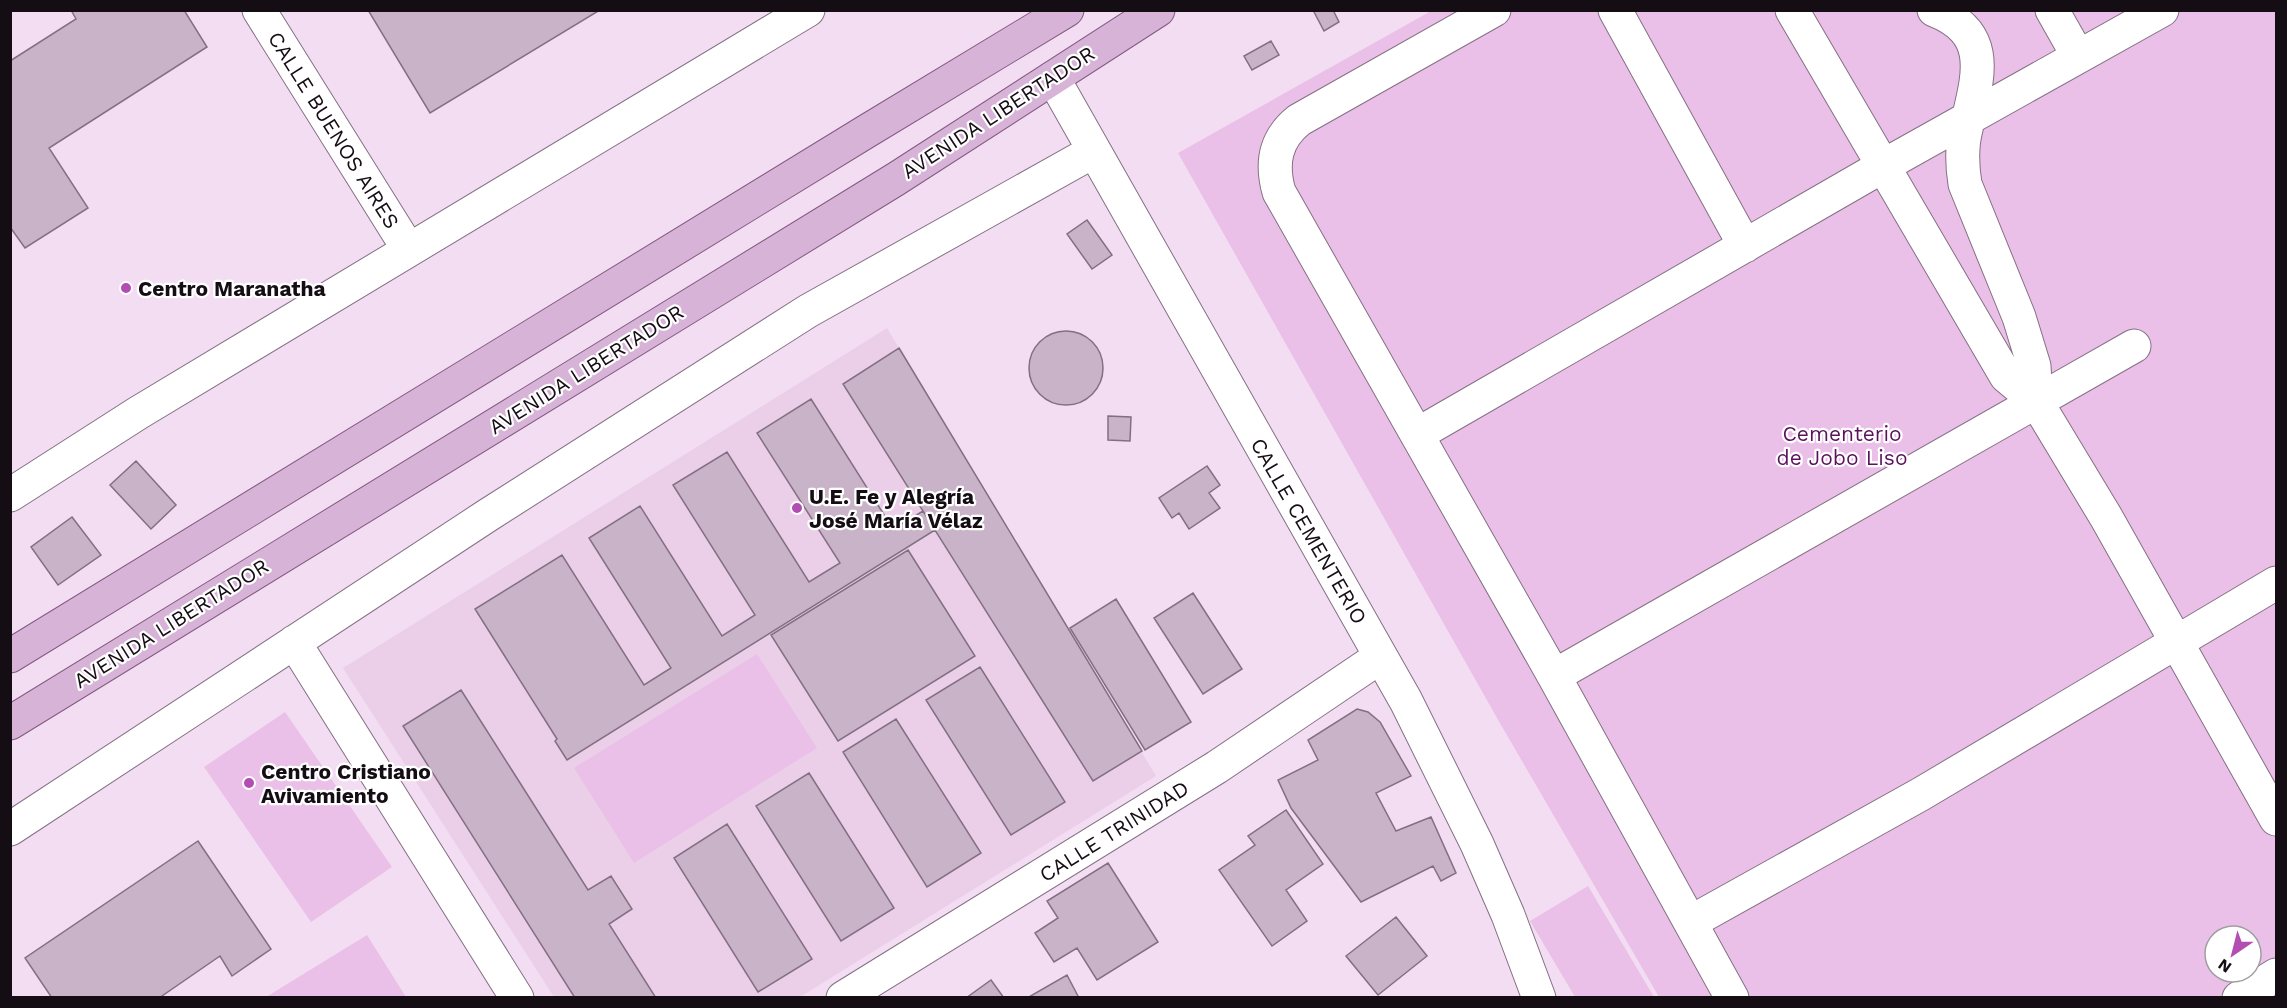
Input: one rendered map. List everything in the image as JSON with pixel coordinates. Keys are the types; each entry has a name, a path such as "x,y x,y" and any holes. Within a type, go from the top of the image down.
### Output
{"main road":[{"path":"10,656 1067,10"},
{"name":"AVENIDA LIBERTADOR","path":"10,723 896,179 1158,10"}],"street":[{"name":"CALLE BUENOS AIRES","path":"259,10 409,250"},
{"path":"10,495 138,413 808,10"},
{"path":"1494,10 1288,128 1276,150 1275,178 1279,192 1418,434 1732,998"},
{"path":"1615,10 1745,246"},
{"path":"1792,10 2006,376 2036,401 2106,517 2277,819"},
{"path":"1934,10 1947,15 1961,25 1978,51 1979,63 1961,162 1965,184 2019,317 2034,366 2036,401"},
{"path":"2052,10 2078,56"},
{"path":"1418,434 1883,166 2162,10"},
{"name":"CALLE CEMENTERIO","path":"1053,78 1406,701 1477,844 1508,915 1539,998"},
{"path":"10,829 498,508 808,310 1094,151"},
{"path":"1554,676 2134,346"},
{"path":"1691,922 1921,794 2276,583"},
{"path":"294,642 517,998"},
{"name":"CALLE TRINIDAD","path":"843,998 1217,767 1380,657"},
{"path":"2239,998 2277,975"}],"shaded area":[{"name":"U.E. Fe y Alegría José María Vélaz","path":"887,328 1156,776 800,997 554,997 343,668"}],"green space":[{"name":"Cementerio de Jobo Liso","path":"1431,11 2276,11 2276,997 1659,997 1497,718 1178,153"},
{"path":"757,654 817,748 634,863 574,768"},
{"path":"285,712 392,867 311,922 204,767"},
{"path":"1588,886 1654,997 1575,997 1530,921"},
{"path":"367,935 406,997 266,997"}],"building":[{"path":"71,10 184,10 207,47 49,148 88,208 25,248 10,227 10,61 76,19"},
{"path":"368,10 600,10 430,113"},
{"path":"1313,10 1333,10 1339,22 1324,31"},
{"path":"1271,41 1279,55 1252,70 1244,56"},
{"path":"1087,220 1112,255 1092,269 1067,234"},
{"path":"1059,331 1073,331 1087,337 1097,347 1103,361 1103,375 1097,389 1087,399 1073,405 1059,405 1045,399 1035,389 1029,375 1029,361 1035,347 1045,337"},
{"path":"899,348 1142,751 1093,781 843,384"},
{"path":"811,399 893,529 923,511 935,530 567,760 555,741 557,739 475,609 562,555 644,685 671,668 589,538 640,506 722,636 755,615 673,485 727,452 809,582 840,563 757,433"},
{"path":"1108,416 1131,417 1130,441 1108,440"},
{"path":"136,461 176,505 151,529 110,485"},
{"path":"1207,466 1220,485 1209,493 1220,508 1189,529 1179,513 1172,518 1159,498"},
{"path":"72,517 101,555 58,585 31,547"},
{"path":"908,550 975,656 838,741 771,635"},
{"path":"1193,593 1242,669 1203,694 1154,618"},
{"path":"1116,599 1191,722 1145,750 1070,628"},
{"path":"980,667 1065,802 1011,835 926,700"},
{"path":"461,690 588,890 611,876 632,909 609,924 656,998 575,998 403,726"},
{"path":"1357,709 1368,712 1380,722 1411,776 1376,793 1396,831 1431,817 1456,873 1441,881 1433,866 1361,902 1291,808 1278,780 1318,760 1308,740"},
{"path":"896,719 981,853 927,887 843,752"},
{"path":"809,773 894,908 841,941 756,806"},
{"path":"1286,810 1323,864 1286,890 1307,921 1272,946 1219,870 1255,845 1248,836"},
{"path":"727,824 812,959 758,992 674,858"},
{"path":"198,841 271,949 232,976 220,956 159,998 52,998 25,958"},
{"path":"1108,863 1158,942 1097,980 1077,948 1054,962 1035,933 1058,918 1047,901"},
{"path":"1396,917 1427,956 1378,995 1346,956"},
{"path":"1067,975 1079,998 1027,998"},
{"path":"991,980 1004,998 966,998"}],"place":[{"name":"Centro Maranatha","path":"126,288"},
{"name":"U.E. Fe y Alegría José María Vélaz","path":"797,508"},
{"name":"Centro Cristiano Avivamiento","path":"249,783"}]}
